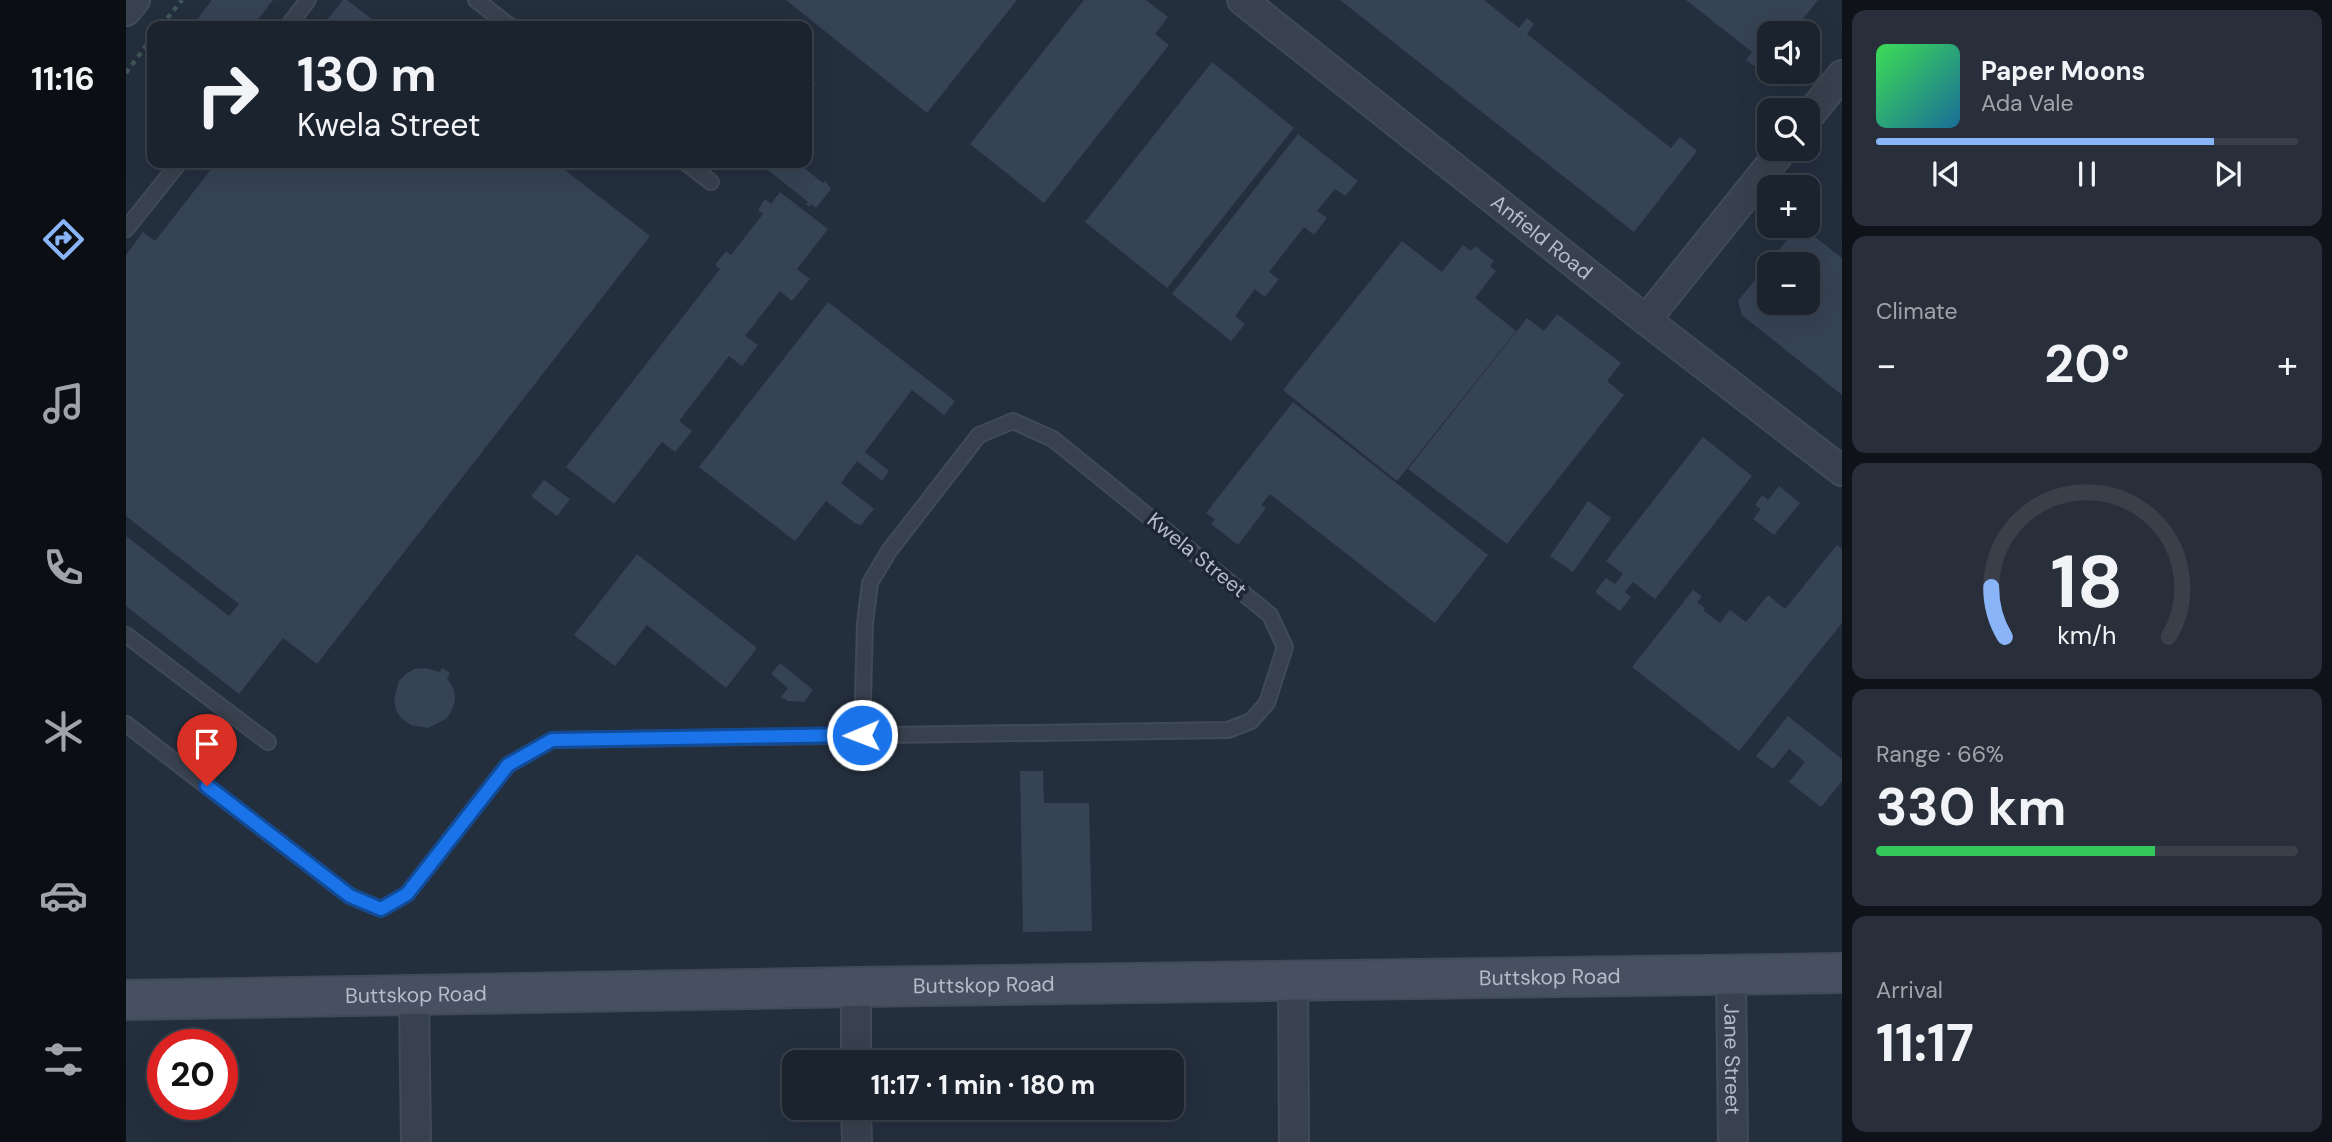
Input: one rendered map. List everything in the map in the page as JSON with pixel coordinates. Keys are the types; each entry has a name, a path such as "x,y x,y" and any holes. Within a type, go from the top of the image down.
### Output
{"street":[{"path":"126,11 135,0"},
{"name":"Anfield Road","path":"1242,0 1646,320 1842,471"},
{"path":"1820,102 1842,75"},
{"path":"1646,320 1773,161"},
{"name":"Buttskop Road","path":"126,1000 1842,973"},
{"name":"Jane Street","path":"1731,975 1733,1142"},
{"path":"1293,981 1294,1142"},
{"path":"856,987 856,1050"},
{"path":"414,995 416,1142"},
{"path":"856,1120 857,1142"}],"lane":[{"path":"292,21 309,0"},
{"path":"476,0 503,21"},
{"path":"126,229 175,168"},
{"path":"693,168 711,182"},
{"name":"Kwela Street","path":"126,724 350,896 381,909 407,894 508,765 552,740 1228,730 1251,721 1266,703 1284,647 1270,615 1053,439 1013,421 979,435 889,551 870,583 864,623 862,735"},
{"path":"126,635 268,742"}],"path":[{"path":"166,21 182,0"},
{"path":"126,73 147,45"}],"building":[{"path":"212,0 273,0 257,21 196,21"},
{"path":"343,0 347,0 374,21 326,21"},
{"path":"786,0 1017,0 927,113"},
{"path":"1084,0 1146,0 1168,17 1155,34 1169,45 1044,203 970,144"},
{"path":"1340,0 1484,0 1519,28 1527,18 1534,24 1527,34 1671,148 1680,137 1697,151 1634,232"},
{"path":"1686,0 1818,0 1801,21 1757,21 1757,62 1754,66 1746,60 1752,52"},
{"path":"1212,62 1294,128 1167,288 1085,222"},
{"path":"812,66 815,86 812,87"},
{"path":"1298,134 1358,181 1345,196 1335,189 1317,211 1327,218 1314,235 1304,227 1269,272 1279,279 1265,297 1255,289 1235,316 1245,324 1231,341 1172,294"},
{"path":"212,168 562,168 650,236 317,664 283,638 239,694 126,606 126,536 229,616 239,604 126,516 126,255 143,232 155,241"},
{"path":"804,168 823,183 825,181 831,189 816,208 811,204 809,207 806,204 808,202 768,170"},
{"path":"780,192 828,229 797,269 810,279 792,301 780,291 745,336 758,345 742,366 729,356 679,421 692,431 675,452 662,442 614,504 566,467 720,269 715,265 726,251 731,255 763,214 758,210 765,199 771,204"},
{"path":"1788,238 1816,238 1842,258 1842,395 1742,315 1738,301 1757,277 1757,315 1820,315 1820,252 1777,252"},
{"path":"1402,241 1442,272 1463,245 1471,251 1475,246 1494,261 1490,266 1496,271 1475,298 1516,331 1397,481 1283,390"},
{"path":"828,302 955,401 944,415 912,390 865,452 889,471 882,481 857,461 841,483 874,509 861,525 826,501 795,541 699,467"},
{"path":"1557,314 1621,363 1607,381 1624,395 1507,544 1408,469 1527,318 1544,331"},
{"path":"1293,402 1488,555 1435,623 1270,494 1261,505 1266,508 1238,545 1211,524 1215,519 1206,513"},
{"path":"1703,437 1752,476 1655,599 1633,582 1625,592 1631,597 1620,611 1595,592 1606,578 1615,584 1623,574 1606,561"},
{"path":"544,480 570,499 557,516 531,496"},
{"path":"1779,486 1800,503 1774,535 1753,519 1761,509 1755,505 1762,495 1768,500"},
{"path":"1588,501 1611,518 1573,572 1550,556"},
{"path":"1837,545 1842,549 1842,623 1739,751 1632,667 1693,590 1702,596 1697,602 1705,608 1703,610 1720,623 1730,610 1746,622 1768,595 1785,609"},
{"path":"637,554 757,648 726,688 647,625 615,666 574,635"},
{"path":"780,663 813,690 804,702 788,701 781,697 788,688 771,674"},
{"path":"425,668 440,672 442,668 450,673 447,678 454,690 455,700 446,719 428,728 411,725 402,719 396,710 394,699 399,681 406,674 414,669"},
{"path":"1788,716 1842,759 1842,781 1821,807 1789,782 1805,762 1789,749 1773,769 1756,756"},
{"path":"1020,771 1043,771 1044,803 1089,803 1092,931 1023,932"}],"route":[{"path":"207,786 350,896 381,909 407,894 508,765 552,740 862,735"}]}
